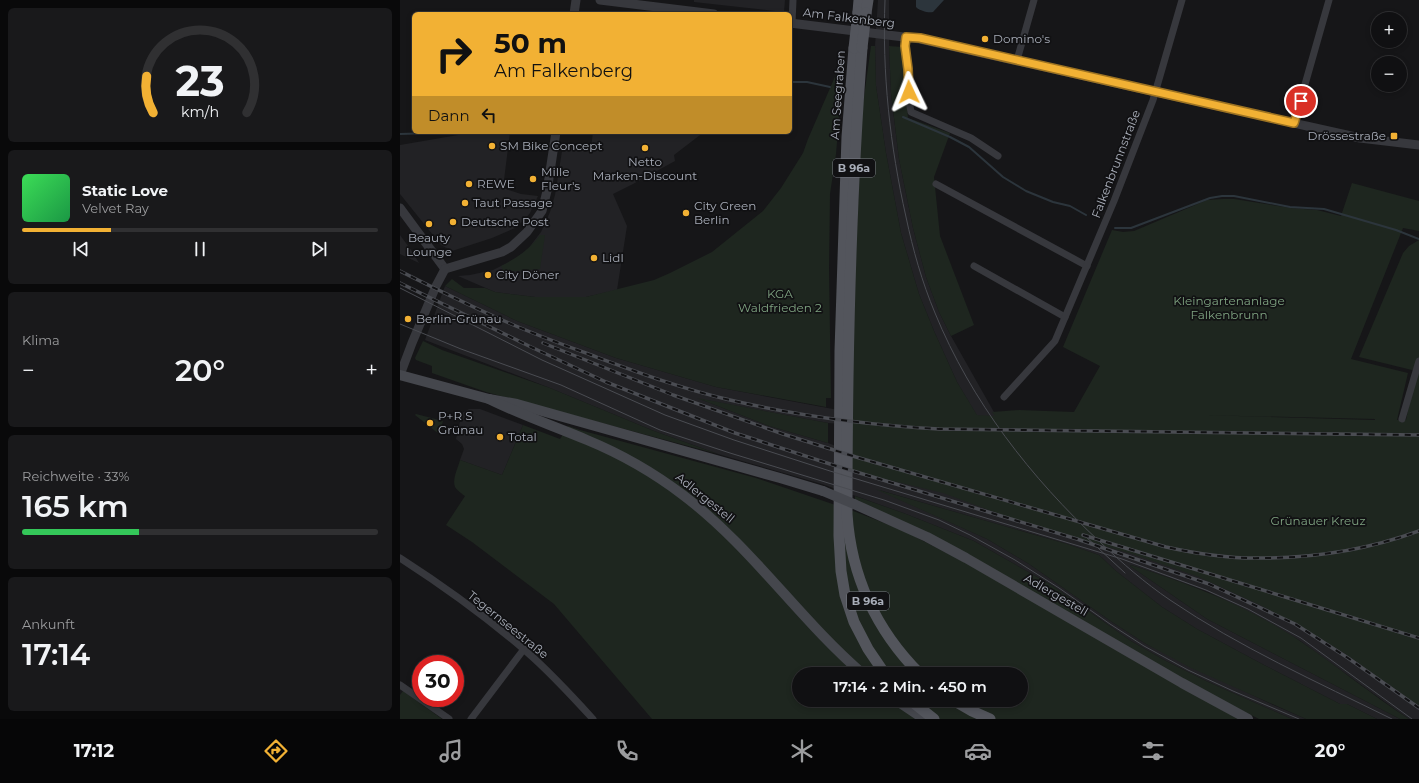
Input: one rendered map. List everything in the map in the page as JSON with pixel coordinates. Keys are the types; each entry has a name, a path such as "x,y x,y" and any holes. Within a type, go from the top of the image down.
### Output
{"main road":[{"name":"Am Seegraben","path":"846,287 854,164 858,48 862,12 860,0"},
{"name":"Am Seegraben","path":"862,12 868,0"},
{"name":"B 96a","path":"846,287 839,396 839,536 841,571 845,595 854,622 868,649 880,667"},
{"name":"B 96a","path":"846,287 848,532 853,558 869,604 888,636 913,667"},
{"name":"Adlergestell","path":"400,375 489,399 532,408 823,491 927,537 966,558 1182,684 1248,719"},
{"name":"Adlergestell","path":"489,399 514,411 545,422 604,447 628,460 683,495 705,512 734,539 828,641 856,667"},
{"path":"906,707 924,719"},
{"path":"918,707 934,719"},
{"path":"965,707 990,719"}],"street":[{"path":"574,12 576,0"},
{"path":"600,0 642,3 701,12"},
{"path":"792,12 793,0"},
{"path":"1017,60 1034,0"},
{"name":"Falkenbrunnstraße","path":"1004,397 1055,341 1114,200 1155,92 1182,0"},
{"path":"1294,123 1329,0"},
{"name":"Am Falkenberg","path":"792,23 920,38 1361,138 1419,145"},
{"name":"Am Falkenberg","path":"906,37 905,46 911,112 971,138 998,156"},
{"path":"400,375 404,361 436,286 445,269 502,252 511,247 527,232 542,211 547,191 556,134"},
{"path":"936,184 1087,266"},
{"path":"400,208 445,269"},
{"path":"974,266 1065,317"},
{"path":"1402,420 1419,361"},
{"name":"Tegernseestraße","path":"400,558 476,610 524,649 564,688 592,719"},
{"path":"471,719 524,649"},
{"path":"400,685 449,719"}],"shaded area":[{"path":"694,0 785,0 784,12 694,2"},
{"path":"878,0 889,0 891,93 899,159 913,228 926,277 939,312 999,421 1226,576 1308,626 1419,705 1419,719 1409,719 1299,640 1259,617 1208,592 1131,565 1130,566 1207,619 1400,719 1377,719 1347,704 1340,704 1197,629 1162,607 1116,571 1099,555 1067,544 879,490 987,539 1029,564 1146,644 1269,703 1306,719 1292,719 1206,681 1166,661 1131,641 1053,586 974,541 906,514 822,484 718,454 654,431 550,388 425,340 445,286 517,321 616,358 716,387 849,412 979,419 957,382 934,331 919,294 901,233 886,153 876,86 875,46","holes":["700,399 828,423 854,425 852,452 828,443 769,426"]},
{"path":"916,0 944,0 933,12 931,12 924,11 916,7"},
{"path":"464,134 510,134 503,188 521,194 538,196 530,213 515,228 492,238 452,251 441,245 400,194 400,145"},
{"path":"593,134 701,134 674,155 675,161 613,194 627,226 617,290 586,297 535,297 495,292 458,276 493,270 515,259 528,249 541,232 550,212 555,195 563,145 585,149 591,148"},
{"path":"400,235 411,250 419,263 400,254"},
{"path":"469,409 480,409 523,425 502,475 460,460 464,449 462,444 456,439 462,413"}],"green space":[{"path":"871,46 875,46 876,86 886,153 901,233 919,294 934,331 957,382 977,415 995,416 992,412 1019,410 1074,412 1100,366 1063,347 1112,230 1123,232 1134,231 1207,200 1223,199 1234,199 1291,208 1317,210 1341,216 1352,183 1419,201 1419,231 1403,228 1351,359 1408,373 1397,420 1406,420 1416,371 1359,357 1403,253 1409,246 1419,240 1419,706 1344,653 1308,631 1262,606 1199,577 1132,554 1013,519 943,493 852,471 849,412 862,111","holes":["1201,415 1375,419 1375,420"]},
{"path":"889,46 902,47 908,118 950,133 934,177 940,236 974,325 951,336 939,312 926,277 913,228 899,159 891,93"},
{"name":"KGA Waldfrieden 2","path":"843,70 836,154 830,194 829,270 831,398 826,398 826,407 716,387 616,358 517,321 445,286 452,279 464,288 485,288 495,292 535,297 586,297 654,280 712,252 763,211 781,188 803,153 837,72"},
{"path":"540,235 545,235 540,269 504,272 501,266 523,253"},
{"path":"423,341 442,350 550,388 654,431 718,454 486,392 432,373 432,366 416,360 415,358"},
{"path":"697,398 828,423 828,443 769,426"},
{"path":"415,415 443,421 439,434"},
{"path":"523,425 560,439 568,426 756,478 856,512 902,530 966,563 1238,719 652,719 554,604 472,542 446,525 465,496 455,487 454,484 460,460 502,475"},
{"path":"875,489 1067,544 1099,555 1116,571 1162,607 1197,629 1340,704 1347,704 1377,719 1306,719 1191,668 1146,644 1029,564 987,539"},
{"path":"855,496 906,514 974,541 1053,586 1131,641 1166,661 1206,681 1292,719 1259,719 1206,692 855,499"},
{"path":"1131,565 1197,588 1260,617 1280,628 1409,719 1400,719 1207,619 1130,566"},
{"path":"403,691 412,697 412,707 425,707 442,719 400,719 400,695"}],"waterway":[{"path":"792,82 807,82 830,87"},
{"path":"903,117 950,137 969,147 1003,177 1026,191 1053,202 1070,206 1086,215"},
{"path":"400,134 412,134"},
{"path":"1115,228 1131,228 1210,198 1234,196 1290,207 1324,209 1396,230 1419,239"}],"tram line":[{"path":"885,0 884,27 888,109 900,190 915,254 930,301 950,345 966,377 1005,436 1050,492 1108,550 1143,580 1196,617 1251,649 1392,719"},
{"path":"400,288 542,360 665,415 734,440 830,471 1122,559 1206,590 1248,609 1301,638 1412,719"},
{"path":"400,324 461,349 561,385 660,430 884,500 939,520 1015,560 1144,646 1188,670 1299,719"},
{"path":"1084,535 1125,573"}],"railway":[{"path":"400,271 468,304 560,344 643,374 712,396 782,411 886,425 939,429 1419,435"},
{"path":"400,283 606,382 735,433 830,464 1077,539 1209,584 1295,624 1348,658 1419,708"},
{"path":"543,343 673,395 783,434 856,457 1166,547 1226,557 1283,558 1342,551 1381,543 1419,531"},
{"path":"1083,535 1419,638"}],"place":[{"name":"Domino's","path":"985,39"},
{"name":"Drössestraße","path":"1394,136"},
{"name":"SM Bike Concept","path":"492,146"},
{"name":"Netto Marken-Discount","path":"645,148"},
{"name":"Mille Fleur's","path":"533,179"},
{"name":"REWE","path":"469,184"},
{"name":"Taut Passage","path":"465,203"},
{"name":"City Green Berlin","path":"686,213"},
{"name":"Deutsche Post","path":"453,222"},
{"name":"Beauty Lounge","path":"429,224"},
{"name":"Lidl","path":"594,258"},
{"name":"City Döner","path":"488,275"},
{"name":"Berlin-Grünau","path":"408,319"},
{"name":"P+R S Grünau","path":"430,423"},
{"name":"Total","path":"500,437"}],"route":[{"path":"909,92 905,46 906,37 920,38 1294,123 1301,101"}],"park label":[{"name":"Kleingartenanlage Falkenbrunn","path":"1229,308"},
{"name":"Grünauer Kreuz","path":"1318,521"}]}
